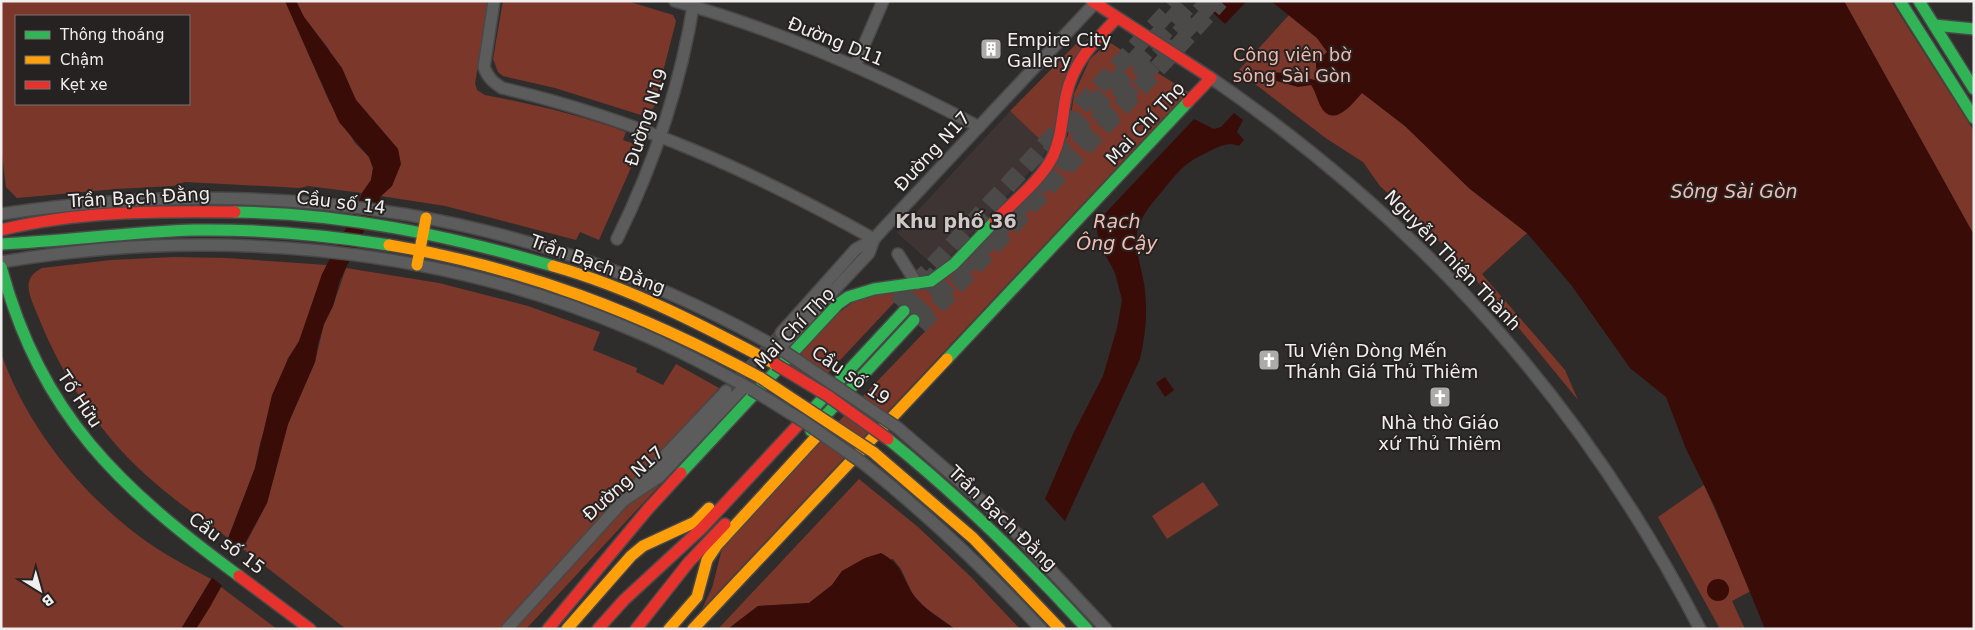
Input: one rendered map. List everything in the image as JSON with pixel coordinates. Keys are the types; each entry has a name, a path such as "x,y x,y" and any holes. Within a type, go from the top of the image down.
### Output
{"main road":[{"path":"1900,1 1974,118"},
{"path":"1918,1 1974,89"},
{"name":"Nguyễn Thiện Thành","path":"1093,2 1211,78"},
{"name":"Mai Chí Thọ","path":"548,629 648,509 838,304 848,297 874,288 918,284 931,281 945,273 1047,166 1058,146 1072,75 1080,57 1117,18"},
{"path":"1934,25 1974,29"},
{"name":"Mai Chí Thọ","path":"693,629 1211,78"},
{"name":"Trần Bạch Đằng","path":"1,230 26,223 81,217 200,210 279,212"},
{"name":"Cầu số 14","path":"279,212 398,227"},
{"path":"418,265 426,218"},
{"name":"Trần Bạch Đằng","path":"398,227 496,248 561,267 663,306 714,330 775,364"},
{"name":"Trần Bạch Đằng","path":"1,244 115,234 199,230 277,232"},
{"name":"Cầu số 14","path":"277,232 395,246"},
{"name":"Trần Bạch Đằng","path":"395,246 479,264 555,286 659,326 761,378 817,413 888,464 955,521 1060,629"},
{"name":"Tố Hữu","path":"1,267 28,346 61,406 111,469 171,523"},
{"path":"567,629 630,556 643,546 696,522 900,308 702,528 624,600 598,629"},
{"path":"636,629 689,562 917,323 717,545 707,560 697,597 669,629"},
{"name":"Cầu số 19","path":"775,364 828,396 888,438"},
{"name":"Trần Bạch Đằng","path":"888,438 970,508 1042,580 1087,629"},
{"name":"Cầu số 15","path":"171,523 310,629"}],"street":[{"path":"494,1 484,67 491,80 502,88 588,110 660,136 777,186 874,239"},
{"name":"Đường D11","path":"675,1 694,4 855,66 979,127"},
{"path":"855,66 883,1"},
{"name":"Đường N17","path":"782,351 869,253 874,239 1093,2"},
{"name":"Đường N19","path":"617,239 646,176 660,136 680,71 694,4"},
{"name":"Nguyễn Thiện Thành","path":"1211,78 1284,129 1354,186 1417,244 1496,327 1558,402 1615,482 1700,629"},
{"path":"200,197 200,210"},
{"name":"Cầu số 14","path":"1,214 102,201 200,197 281,199 400,213 478,228 566,253"},
{"path":"199,230 200,244"},
{"path":"781,333 856,249 874,239"},
{"path":"1,262 104,249 200,244 275,247 418,265 469,276 550,299 631,329 748,388 806,423 863,463 939,526 1041,629"},
{"path":"550,299 566,253"},
{"name":"Cầu số 19","path":"566,253 682,299 782,351 898,428 977,494 1052,570 1106,629"},
{"path":"898,254 918,284"},
{"name":"Đường N17","path":"507,629 623,501 659,477 748,388"},
{"path":"623,501 726,391"},
{"path":"902,449 911,438"},
{"path":"877,474 888,464"},
{"path":"1042,580 1052,570"},
{"path":"1017,603 1027,593"}],"shaded area":[{"path":"1010,111 1049,148 1037,164 938,269 897,233"}],"green space":[{"path":"1,1 285,1 329,101 355,143 369,157 373,168 371,180 362,193 308,186 300,188 185,182 173,186 17,198 6,187 1,147"},
{"path":"296,1 489,1 475,83 477,90 485,95 556,110 609,126 626,132 623,140 634,144 637,154 599,240 580,232 576,240 445,206 381,196 392,186 398,149 356,100 328,48 304,17"},
{"path":"503,1 627,1 673,15 676,21 654,107 644,116 555,88 503,76 498,72 493,59"},
{"path":"1844,1 1891,1 1974,131 1974,235"},
{"name":"Công viên bờ sông Sài Gòn","path":"1289,15 1317,38 1361,92 1405,126 1470,189 1527,233 1482,274 1565,370 1578,400 1504,310 1441,243 1380,186 1363,162 1327,139 1238,71"},
{"path":"1109,42 1188,92 702,609 712,588 724,541 935,321 904,292 813,389 789,367 833,317 864,294 934,286 1068,136 1074,94 1090,59"},
{"path":"1077,43 1083,46 1049,148 1010,111"},
{"path":"174,257 227,258 327,265 299,342 288,358 260,443 255,468 228,538 155,483 118,447 86,407 72,385 48,339 30,296 29,283 31,278 35,272 42,268 111,260"},
{"path":"346,268 439,283 528,306 600,332 593,350 637,368 636,372 663,385 676,364 719,388 502,629 346,629 243,549 267,503 288,424 315,362 324,324 333,306"},
{"path":"1,353 25,406 40,431 57,455 96,499 147,542 211,579 181,629 1,629"},
{"path":"859,479 918,527 971,577 1020,629 955,629 926,608 913,595 901,569 893,559 842,571 832,585 809,603 758,606 728,629 718,629"},
{"path":"1203,482 1219,505 1167,539 1152,516"},
{"path":"653,484 660,485 526,629 510,629 625,503"},
{"path":"1704,485 1751,591 1732,601 1745,629 1720,629 1658,517"},
{"path":"221,587 277,629 196,629"}],"water":[{"path":"285,1 296,1 304,17 342,68 356,100 398,149 401,164 392,186 381,196 340,280 333,306 324,324 315,362 288,424 267,503 196,629 181,629 215,573 255,468 272,395 288,359 299,341 322,274 357,207 362,193 371,180 373,168 369,157 339,122"},
{"path":"1200,1 1247,1 1225,24"},
{"name":"Sông Sài Gòn","path":"1271,1 1844,1 1974,235 1974,629 1765,629 1715,507 1686,449 1666,397 1630,368 1572,286 1527,233 1470,189 1405,126 1362,93 1343,112 1332,116 1321,107 1311,85 1298,87 1273,80 1272,73 1276,72 1322,82 1323,79 1316,68 1316,62 1327,52 1317,38"},
{"name":"Rạch Ông Cậy","path":"1234,113 1243,120 1237,132 1244,140 1239,146 1229,144 1219,146 1190,162 1180,170 1148,210 1138,228 1137,247 1144,283 1146,312 1144,340 1140,359 1065,521 1045,499 1073,434 1103,376 1117,328 1122,300 1115,273 1099,243 1096,223 1194,119 1214,129 1221,127"},
{"path":"1165,377 1174,390 1165,397 1156,383"},
{"path":"881,553 898,566 909,588 922,604 955,629 728,629 758,606 809,603 832,585 842,571 865,558"},
{"path":"1718,579 1726,582 1729,590 1726,598 1718,601 1710,598 1707,590 1710,582"}],"pier":[{"path":"225,538 244,552 224,587 210,576"}],"tunnel":[{"path":"897,305 1178,1"},
{"path":"1050,154 1191,1"},
{"path":"914,320 1211,1"},
{"path":"919,326 1220,1"},
{"path":"904,311 941,270"},
{"path":"726,391 781,333"}],"traffic: fast":[{"path":"1900,1 1974,118"},
{"path":"1919,1 1974,89"},
{"path":"1934,25 1974,29"},
{"path":"947,359 1188,102"},
{"path":"235,212 276,213 396,228 475,245 553,266"},
{"path":"681,473 838,304 848,297 874,289 931,281 954,264 995,221"},
{"path":"1,244 146,233 219,230 292,233 389,245"},
{"path":"1,267 18,320 39,366 63,407 90,444 122,479 157,511 239,576"},
{"path":"812,410 904,311"},
{"path":"811,431 914,320"},
{"path":"888,439 991,530 1087,629"}],"traffic: slow":[{"path":"417,265 426,218"},
{"path":"389,245 439,254 487,266 581,296 672,333 761,378"},
{"path":"553,266 611,285 667,309 775,364"},
{"path":"693,629 947,359"},
{"path":"761,378 873,452"},
{"path":"669,629 697,597 707,560 717,545 829,423"},
{"path":"873,452 973,538 1060,629"},
{"path":"567,629 631,556 643,546 695,522 709,508"}],"traffic: jam":[{"path":"1092,1 1211,78 1188,102"},
{"path":"995,221 1035,182 1048,165 1058,141 1066,96 1074,73 1086,53 1117,18"},
{"path":"1,230 59,219 88,216 147,212 235,212"},
{"path":"775,364 828,396 888,439"},
{"path":"598,629 624,600 702,528 812,410"},
{"path":"548,629 648,509 681,473"},
{"path":"636,629 689,562 725,524"},
{"path":"239,576 310,629"}],"place":[{"name":"Empire City Gallery","path":"991,49"},
{"name":"Tu Viện Dòng Mến Thánh Giá Thủ Thiêm","path":"1269,360"},
{"name":"Nhà thờ Giáo xứ Thủ Thiêm","path":"1440,397"}],"district":[{"name":"Khu phố 36","path":"956,221"}]}
